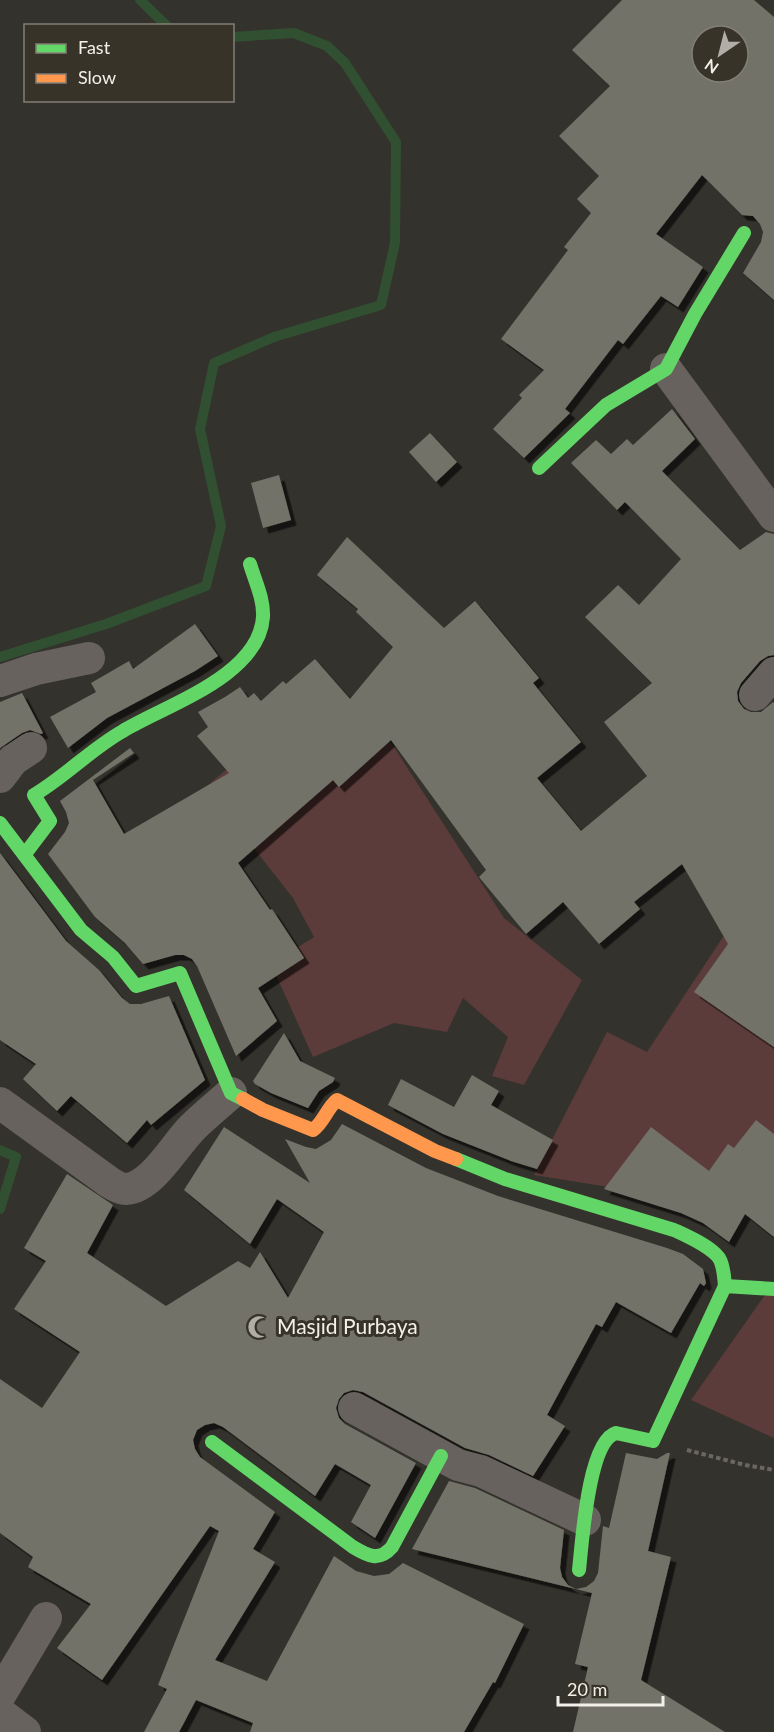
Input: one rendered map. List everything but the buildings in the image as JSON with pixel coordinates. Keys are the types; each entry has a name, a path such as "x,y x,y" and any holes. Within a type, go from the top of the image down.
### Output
{"street":[{"path":"539,468 606,405 666,369 694,314 744,233"},
{"path":"666,369 774,516"},
{"path":"25,854 50,821 34,795 56,783 83,758 118,734 230,672 243,656 258,633 263,618 250,564"},
{"path":"0,681 36,669 89,658"},
{"path":"0,777 13,760 31,748"},
{"path":"0,823 81,930 113,957 136,986 180,972 231,1093 309,1130 319,1127 333,1102 337,1100 435,1151 505,1179 674,1230 706,1246 718,1257 723,1268 725,1286 653,1441 619,1433 612,1434 604,1440 594,1465 579,1570"},
{"path":"0,1103 109,1182 126,1189 144,1181 159,1169 191,1128 231,1093"},
{"path":"725,1286 774,1289"},
{"path":"354,1408 458,1465 481,1472 585,1520"},
{"path":"212,1442 353,1547 380,1559 392,1546 441,1456"},
{"path":"0,1695 46,1618"},
{"path":"0,1713 25,1732"}],"path":[{"path":"653,1441 745,1465 774,1470"}],"shaded area":[{"path":"304,703 355,720 392,744 504,918 582,980 524,1085 492,1076 508,1037 463,998 447,1032 394,1023 313,1057 271,964 314,937 293,898 206,787"},
{"path":"725,934 774,956 774,1199 764,1212 534,1175 607,1032 647,1052"},
{"path":"774,1285 774,1438 691,1400"}],"waterway":[{"path":"140,0 165,24"},
{"path":"0,657 106,624 206,586 221,526 200,429 214,363 274,337 381,305 395,243 396,142 345,63 327,46 294,33 234,37"},
{"path":"0,1150 16,1157 0,1209"}],"traffic: fast":[{"path":"539,468 606,405 666,369 695,314 744,233"},
{"path":"25,854 50,821 34,795 111,738 208,686 245,656 258,638 263,617 261,597 250,564"},
{"path":"0,823 81,930 113,957 136,986 180,973 231,1093 243,1099"},
{"path":"456,1159 505,1179 685,1235 704,1245 719,1258 723,1268 725,1286"},
{"path":"579,1570 588,1495 599,1454 606,1440 616,1433 653,1441 725,1286 774,1289"},
{"path":"212,1442 353,1547 373,1556 383,1555 392,1547 441,1456"}],"traffic: slow":[{"path":"243,1099 263,1110 313,1130 337,1100 435,1151 456,1159"}],"place":[{"name":"Masjid Purbaya","path":"259,1327"}]}
